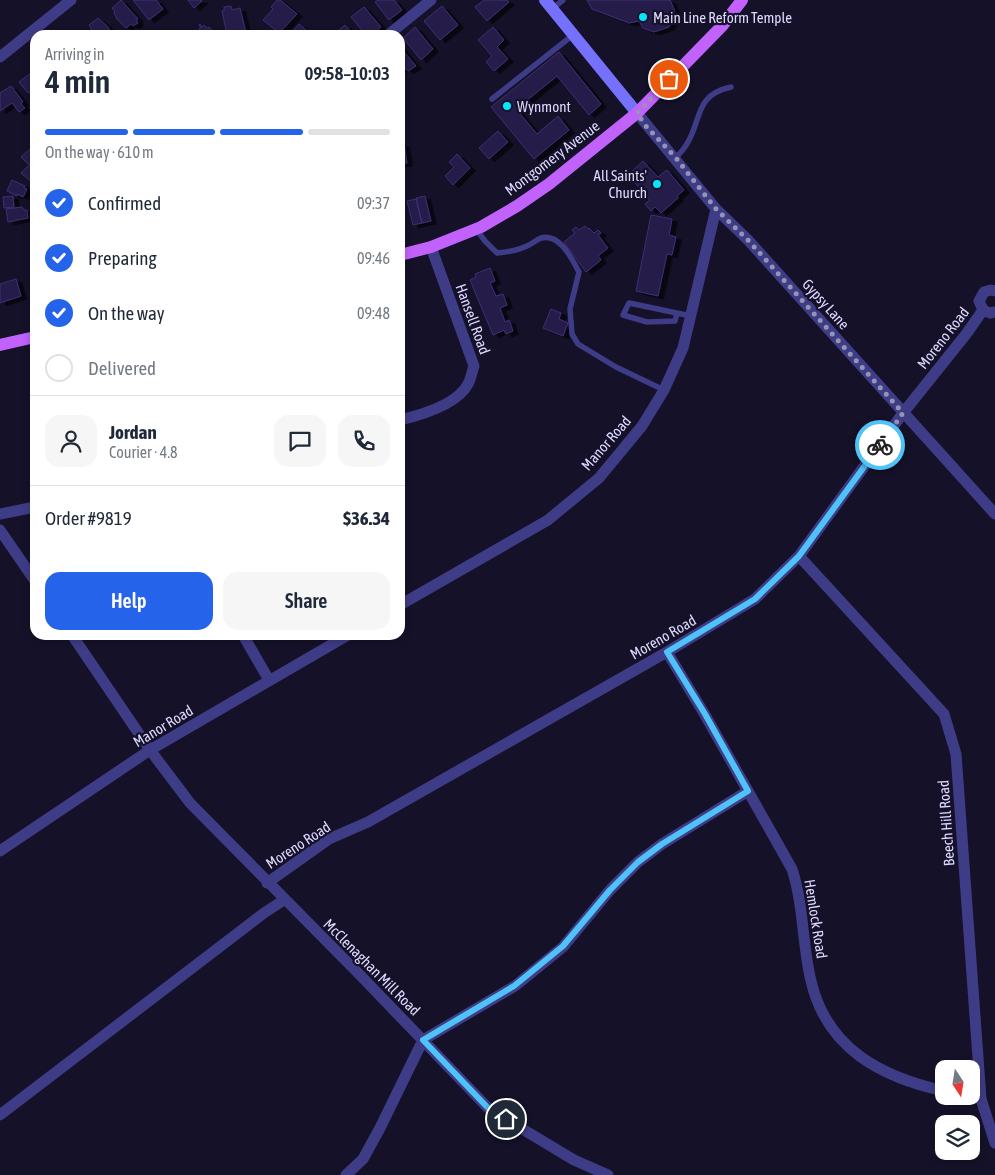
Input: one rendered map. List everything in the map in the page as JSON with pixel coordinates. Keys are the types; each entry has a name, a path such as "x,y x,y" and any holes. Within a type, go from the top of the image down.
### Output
{"main road":[{"name":"Montgomery Avenue","path":"405,254 431,247 476,229 518,206 549,184 637,113 722,26 742,0"},
{"path":"0,344 30,338"}],"street":[{"path":"33,30 71,0"},
{"path":"394,30 431,0"},
{"path":"548,5 637,113"},
{"path":"0,56 30,32"},
{"name":"Gypsy Lane","path":"637,113 645,125 676,158 716,209 748,240 995,514"},
{"name":"Manor Road","path":"405,602 548,520 598,478 642,426 664,390 683,348 716,209"},
{"name":"Hansell Road","path":"405,419 422,414 450,402 468,385 474,366 431,247"},
{"name":"Moreno Road","path":"995,291 987,290 981,294 979,301 983,310 990,313 995,312"},
{"name":"Moreno Road","path":"267,883 329,839 368,822 667,652 755,599 799,556 903,413 983,310"},
{"path":"0,514 30,507"},
{"path":"0,530 30,574"},
{"name":"Beech Hill Road","path":"799,556 944,714 956,754 982,1099 995,1144"},
{"path":"75,640 150,750 190,804 267,883"},
{"path":"246,640 269,680"},
{"name":"Manor Road","path":"0,851 150,750 339,640"},
{"name":"Hemlock Road","path":"667,652 705,714 792,869 798,888 810,980 826,1020 844,1043 866,1062 907,1082 935,1089"},
{"path":"346,1175 363,1159 423,1040 514,986 563,946 610,890 638,862 662,844 748,791"},
{"name":"McClenaghan Mill Road","path":"267,883 489,1109 574,1160 608,1175"},
{"path":"0,1115 264,913 284,900"}],"lane":[{"path":"548,5 563,0"},
{"path":"492,99 573,36"},
{"path":"676,158 689,141 703,103 719,90 731,88"},
{"path":"476,229 497,252 511,252 528,246 541,238 554,239 568,253 579,272 570,309 572,334 578,344 616,367 664,390"},
{"path":"677,313 675,321 647,322 623,315 628,303 677,313 691,316"}],"building":[{"path":"121,0 138,19 136,20 138,23 133,26 131,24 126,28 114,13 112,8"},
{"path":"133,0 156,0 163,9 149,20"},
{"path":"188,0 201,0 202,1 194,8"},
{"path":"277,0 280,0 297,14 282,30 275,30 263,20 273,9 271,7"},
{"path":"378,0 394,0 402,10 389,20 375,2"},
{"path":"484,0 507,0 509,2 487,21 475,7"},
{"name":"Main Line Reform Temple","path":"587,0 670,0 675,14 669,27 654,32 643,28 639,21 629,23 592,9"},
{"path":"231,6 232,10 240,8 245,30 226,30 222,11 224,11 224,7"},
{"path":"442,6 458,25 440,40 424,21"},
{"path":"364,7 381,27 377,30 362,30 351,17"},
{"path":"98,18 110,30 92,30 89,25"},
{"path":"299,24 306,30 294,30"},
{"path":"199,25 202,27 204,25 212,30 200,30 201,28"},
{"path":"345,25 350,30 339,30"},
{"path":"415,27 433,49 421,60 405,40 405,36"},
{"path":"493,27 504,40 497,47 508,59 494,71 486,62 492,56 478,40"},
{"name":"Wynmont","path":"559,52 601,104 589,115 557,76 516,109 537,134 558,116 569,130 534,159 491,107"},
{"path":"405,53 416,66 408,71 405,68"},
{"path":"30,74 30,92 28,93 19,82"},
{"path":"11,86 23,102 21,104 25,108 19,112 12,103 0,111 0,93"},
{"path":"498,131 508,142 489,159 479,148"},
{"path":"30,149 30,164 21,157"},
{"path":"457,154 470,168 453,185 445,176 454,167 449,162"},
{"name":"All Saints' Church","path":"643,161 658,177 667,170 684,190 661,213 655,207 651,211 645,204 650,200 628,175"},
{"path":"28,166 30,167 30,181 21,173"},
{"path":"12,180 25,186 24,188 27,189 23,197 7,191"},
{"path":"13,196 14,207 4,208 3,197"},
{"path":"425,196 431,221 422,223 416,198"},
{"path":"416,199 422,223 413,225 407,201"},
{"path":"22,207 24,210 27,210 28,218 8,222 6,209"},
{"path":"651,215 672,219 669,235 676,237 672,255 667,254 658,296 636,291"},
{"path":"585,226 594,233 598,230 601,233 598,235 608,248 598,256 601,260 586,272 564,242 575,233 572,230 576,227 579,230"},
{"path":"490,268 495,281 490,283 496,296 503,294 507,305 500,308 505,322 509,320 513,331 506,334 504,330 493,335 470,280 476,277 475,274"},
{"path":"16,279 21,296 0,303 0,284"},
{"path":"551,309 561,313 559,319 568,323 563,336 543,328"}],"way so far":[{"path":"669,79 637,113 645,125 676,158 716,209 748,240 903,413 880,445"}],"place":[{"name":"Main Line Reform Temple","path":"643,17"},
{"name":"Wynmont","path":"507,106"},
{"name":"All Saints' Church","path":"657,184"}],"route":[{"path":"506,1119 489,1109 423,1040 514,986 563,946 610,890 638,862 662,844 748,791 705,714 667,652 755,599 799,556 880,445"}]}
